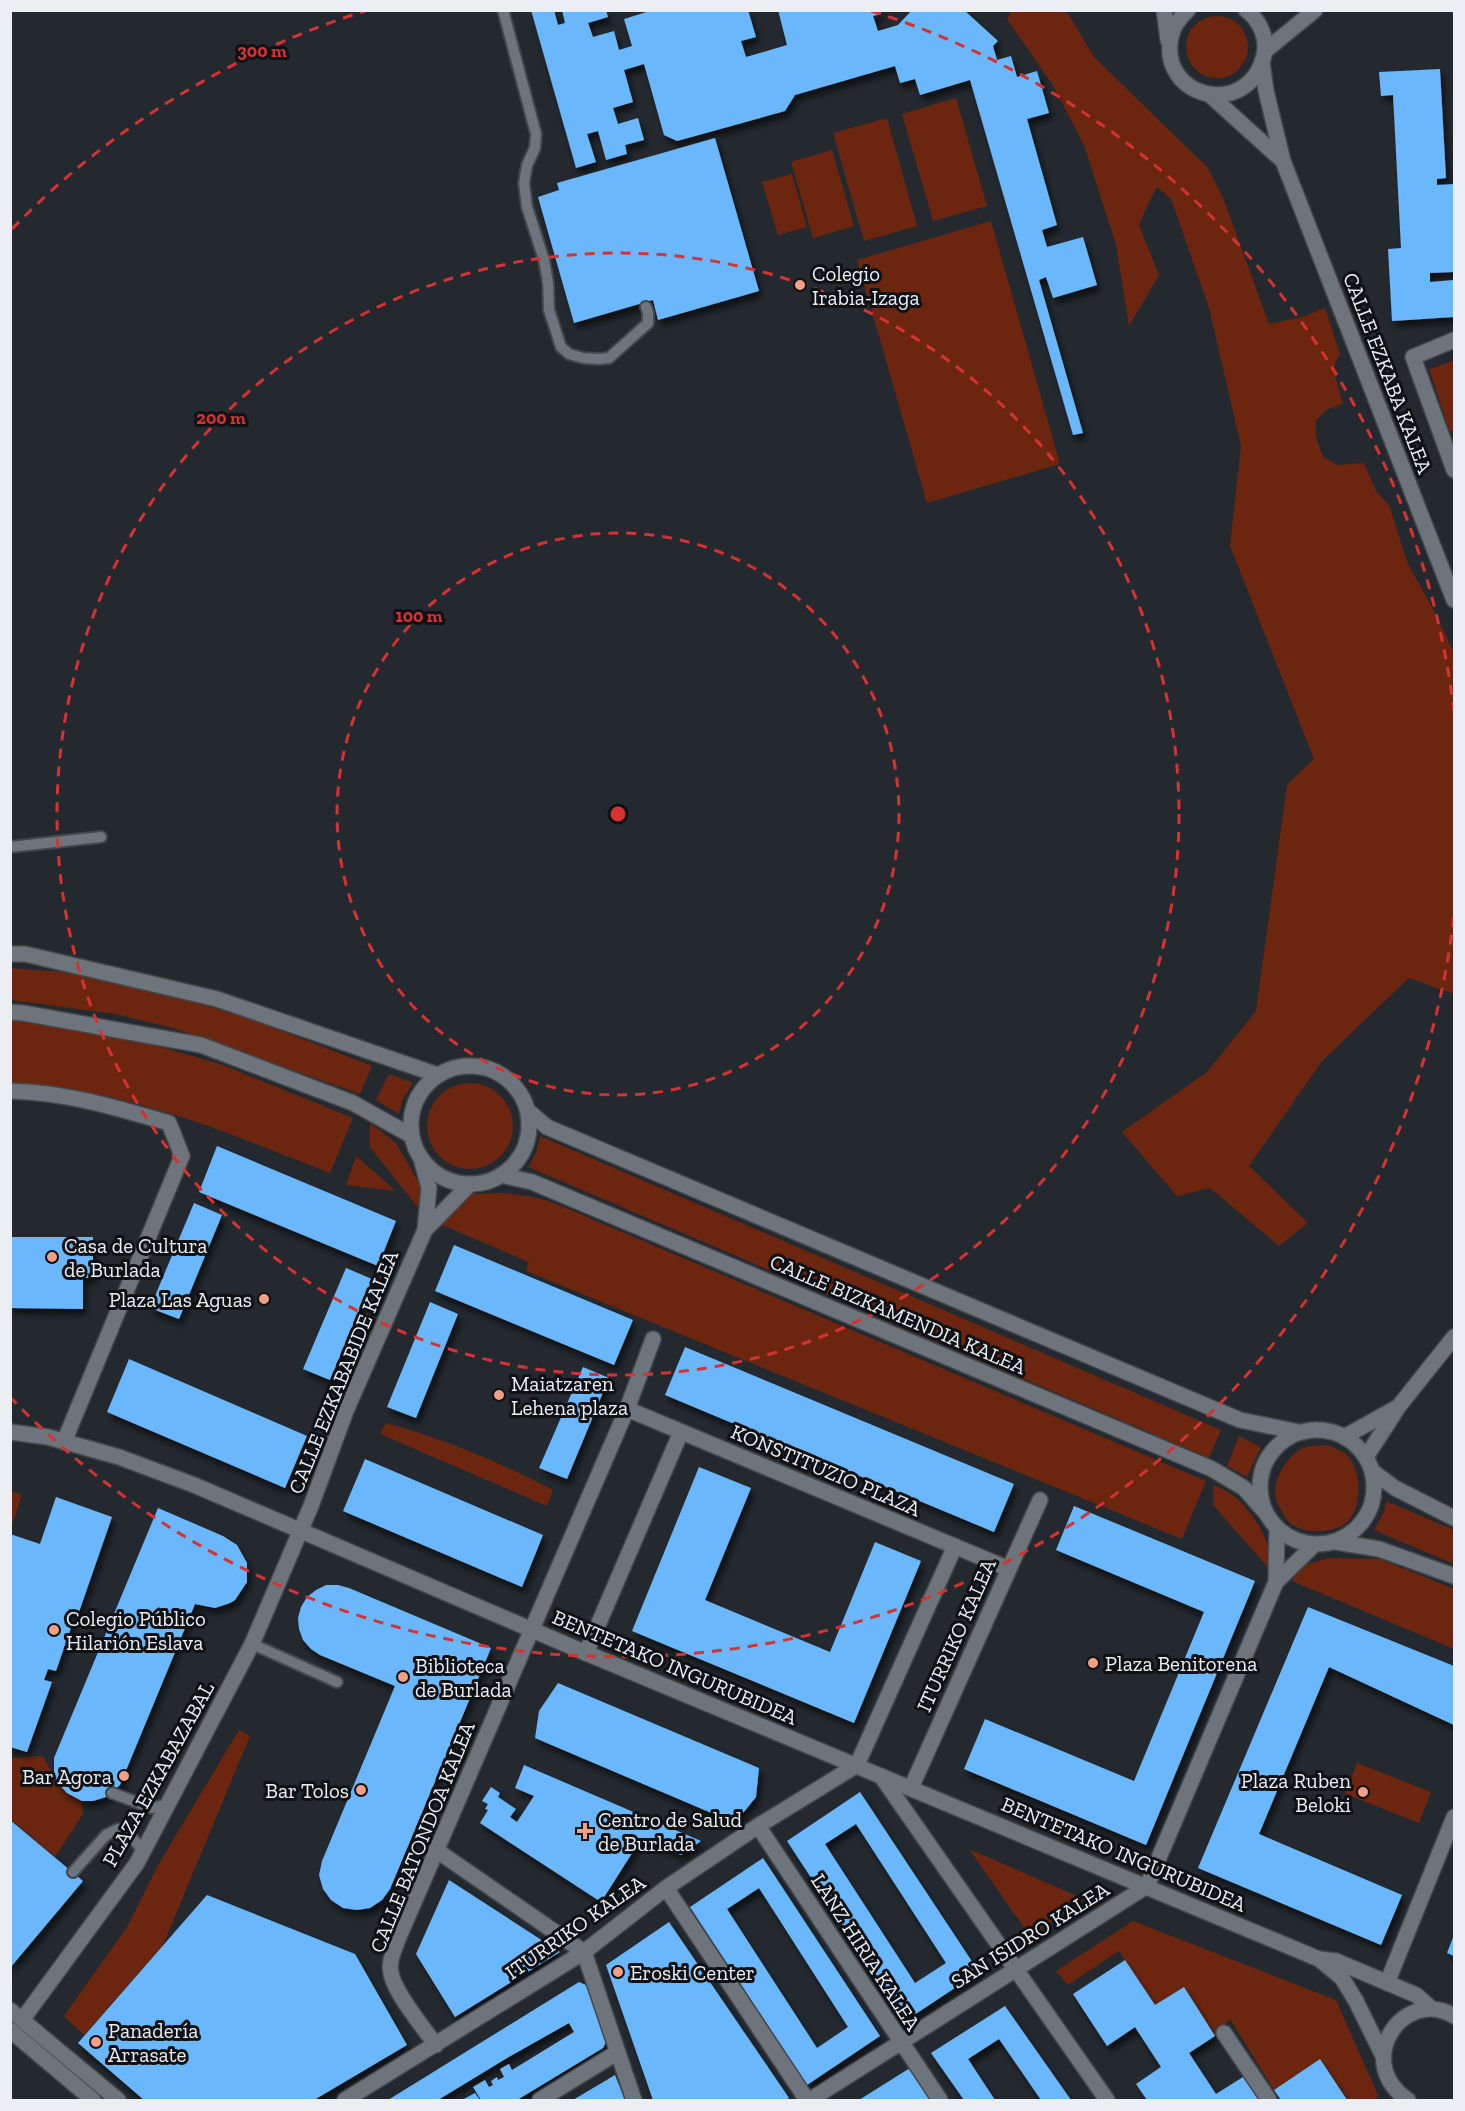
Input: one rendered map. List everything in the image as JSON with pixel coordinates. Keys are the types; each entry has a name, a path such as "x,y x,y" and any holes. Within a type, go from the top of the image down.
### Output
{"street":[{"path":"1164,10 1170,57"},
{"path":"1170,57 1169,45 1172,33 1177,22 1188,10"},
{"path":"1211,96 1227,95 1242,89 1253,79 1264,56 1315,10"},
{"name":"CALLE EZKABA KALEA","path":"1254,12 1264,38 1266,91 1283,161 1455,600"},
{"name":"CALLE EZKABA KALEA","path":"1170,57 1176,72 1185,83 1197,92 1211,96 1283,161"},
{"path":"1453,460 1413,357 1455,340"},
{"path":"10,954 25,954 217,999 438,1076"},
{"path":"10,1012 201,1045 353,1103 412,1136"},
{"path":"473,1066 491,1070 507,1079 519,1093 527,1110 529,1129 524,1147 515,1163 501,1175 486,1182 470,1184 451,1181 434,1172 421,1158 412,1136 411,1119 416,1102 425,1087 438,1076 455,1068 473,1066"},
{"path":"10,1091 26,1091 111,1106 169,1123 182,1156 64,1442"},
{"name":"CALLE BIZKAMENDIA KALEA","path":"527,1110 547,1127 1240,1420 1299,1432"},
{"name":"CALLE EZKABABIDE KALEA","path":"300,1530 346,1411 425,1230 429,1188 421,1158"},
{"name":"CALLE BIZKAMENDIA KALEA","path":"501,1175 532,1182 1212,1469 1244,1488 1266,1513"},
{"name":"CALLE EZKABABIDE KALEA","path":"425,1230 470,1184"},
{"path":"1366,1457 1399,1406 1455,1337"},
{"name":"CALLE BATONDOA KALEA","path":"436,2045 394,1984 390,1972 391,1962 399,1937 436,1850 627,1408 652,1339"},
{"path":"1344,1437 1399,1406"},
{"name":"KONSTITUZIO PLAZA","path":"627,1408 1009,1569"},
{"path":"1336,1542 1351,1533 1363,1521 1371,1506 1374,1489 1372,1471 1366,1457 1356,1445 1344,1437 1330,1431 1314,1429 1299,1432 1282,1441 1268,1456 1261,1474 1260,1494 1266,1513 1277,1529 1294,1540 1314,1545 1336,1542 1379,1549 1455,1576"},
{"name":"BENTETAKO INGURUBIDEA","path":"10,1432 64,1442 119,1457 194,1485 586,1653 1318,1959 1342,1978 1383,2056 1384,2070 1390,2083 1398,2094 1408,2100"},
{"path":"586,1653 681,1432"},
{"path":"1372,1471 1395,1488 1455,1518"},
{"name":"ITURRIKO KALEA","path":"911,1788 1040,1500"},
{"path":"1146,1886 1276,1582 1277,1529"},
{"name":"PLAZA EZKABAZABAL","path":"14,2026 137,1863 252,1644 300,1530"},
{"path":"1276,1582 1314,1545"},
{"path":"857,1766 955,1546"},
{"name":"ITURRIKO KALEA","path":"345,2100 584,1952 666,1888 758,1826 857,1766"},
{"path":"881,1776 1107,2100"},
{"path":"1387,1983 1455,1817"},
{"name":"LANZ HIRIA KALEA","path":"758,1826 940,2100"},
{"path":"436,1850 584,1952 634,2100"},
{"name":"SAN ISIDRO KALEA","path":"808,2100 1146,1886"},
{"path":"666,1888 808,2100"},
{"name":"BENTETAKO INGURUBIDEA","path":"1318,1959 1336,1961 1416,1995 1432,2009 1455,2016"},
{"path":"1383,2056 1386,2042 1393,2028 1411,2015 1432,2009"},
{"path":"14,2026 93,2100"},
{"path":"14,2026 118,2100"},
{"path":"1224,2033 1269,2100"},
{"path":"540,2100 618,2052"}],"lane":[{"path":"503,10 536,134 535,148 527,165 524,183 527,207 544,260 549,310 561,347 569,354 583,358 609,358 648,322 646,306"},
{"path":"10,847 101,837"},
{"path":"252,1644 337,1682"},
{"path":"111,1793 152,1808 168,1804"},
{"path":"74,1872 106,1835 118,1829 132,1838 143,1850"}],"shaded area":[{"path":"1012,10 1064,11 1069,15 1094,57 1208,168 1224,200 1269,324 1302,317 1325,308 1340,354 1333,369 1343,404 1328,409 1316,420 1316,437 1323,457 1337,465 1364,463 1376,491 1389,505 1408,564 1454,653 1454,994 1409,978 1322,1061 1249,1166 1308,1223 1279,1246 1210,1188 1177,1196 1122,1132 1207,1072 1256,1011 1287,785 1314,759 1230,546 1241,446 1209,308 1171,199 1157,187 1139,225 1159,275 1129,326 1116,245 1084,145 1052,84 1007,19"},
{"path":"1217,16 1234,21 1239,25 1243,30 1248,47 1243,64 1239,69 1234,73 1217,78 1200,73 1195,69 1191,64 1186,47 1191,30 1195,25 1200,21"},
{"path":"956,98 987,206 933,221 902,114"},
{"path":"887,118 917,226 864,241 833,133"},
{"path":"832,150 854,226 813,238 791,162"},
{"path":"792,174 807,227 778,235 762,182"},
{"path":"991,221 1060,464 927,503 857,260"},
{"path":"1454,361 1454,430 1450,432 1429,369"},
{"path":"10,968 74,973 167,994 251,1019 372,1066 360,1094 173,1028 115,1014 11,1000"},
{"path":"10,1019 151,1044 220,1064 353,1118 330,1173 213,1128 134,1103 53,1087 11,1084"},
{"path":"389,1074 413,1083 403,1099 399,1114 376,1100"},
{"path":"470,1083 494,1090 506,1102 513,1126 506,1150 494,1162 470,1169 446,1162 434,1150 427,1126 434,1102 446,1090"},
{"path":"370,1123 396,1143 419,1183 423,1194 420,1210 370,1147"},
{"path":"540,1136 1221,1430 1209,1458 528,1167 536,1153"},
{"path":"356,1156 396,1191 346,1185"},
{"path":"504,1193 534,1197 554,1203 1206,1481 1182,1539 526,1271 529,1262 433,1221 471,1194"},
{"path":"386,1423 471,1452 553,1490 547,1506 380,1434"},
{"path":"1239,1436 1261,1447 1247,1477 1227,1466"},
{"path":"1326,1445 1343,1452 1354,1465 1358,1484 1357,1504 1354,1513 1344,1525 1328,1530 1311,1531 1289,1522 1276,1499 1276,1483 1283,1468 1299,1450 1308,1446"},
{"path":"1213,1485 1234,1496 1249,1511 1266,1540 1271,1571 1214,1506"},
{"path":"11,1491 22,1495 10,1528"},
{"path":"1386,1501 1454,1530 1454,1564 1374,1530 1384,1512"},
{"path":"1329,1558 1380,1559 1454,1589 1454,1649 1292,1581 1304,1565"},
{"path":"239,1730 250,1736 163,1945 84,2035 64,2016 127,1927 157,1867"},
{"path":"43,1756 63,1787 82,1801 83,1814 55,1857 11,1820 11,1758"},
{"path":"1357,1763 1431,1792 1419,1823 1345,1794"},
{"path":"969,1849 1084,1899 1030,1936"},
{"path":"1133,1921 1336,2000 1378,2095 1376,2100 1347,2100 1320,2059 1274,2090 1230,2019 1215,2036 1184,1987 1155,2005 1119,1951 1068,1985 1056,1971"}],"building":[{"path":"531,10 554,10 558,25 565,23 562,10 606,10 608,17 588,23 593,37 614,31 619,50 632,46 624,19 653,10 748,10 756,37 741,41 746,57 787,45 778,10 880,10 881,14 873,16 878,31 898,25 912,10 964,10 998,41 993,46 997,60 1011,56 1017,77 1037,71 1049,113 1027,119 1057,225 1042,230 1047,247 1083,237 1097,285 1053,298 1046,277 1039,280 1083,433 1073,435 970,80 920,95 915,79 900,83 895,66 795,95 785,111 677,141 664,135 644,64 624,70 633,102 613,108 618,124 638,118 644,140 625,145 627,154 606,160 598,131 587,134 596,162 576,168"},
{"path":"1440,69 1446,178 1437,179 1437,185 1454,184 1454,272 1430,273 1430,282 1454,280 1454,317 1392,321 1388,249 1401,248 1393,95 1381,96 1379,72"},
{"path":"715,138 759,291 658,320 653,300 574,323 538,197 559,190 557,183"},
{"path":"217,1146 396,1221 378,1266 199,1192"},
{"path":"194,1203 222,1215 179,1319 150,1308"},
{"name":"Casa de Cultura de Burlada","path":"10,1237 93,1237 93,1278 83,1278 83,1309 10,1308"},
{"path":"454,1245 633,1320 614,1365 435,1291"},
{"path":"346,1268 372,1279 330,1380 303,1369"},
{"path":"430,1302 458,1314 416,1418 387,1407"},
{"path":"685,1347 1014,1484 994,1532 665,1395"},
{"path":"129,1359 307,1436 285,1488 107,1412"},
{"path":"583,1367 609,1378 567,1479 539,1468"},
{"path":"365,1459 543,1535 522,1587 343,1511"},
{"path":"699,1467 751,1488 705,1600 830,1652 875,1542 921,1561 854,1723 632,1631"},
{"path":"56,1497 112,1517 79,1612 69,1609 66,1620 73,1622 56,1671 48,1669 44,1680 52,1682 27,1752 10,1747 10,1534 40,1544"},
{"path":"1074,1506 1255,1581 1146,1845 964,1769 985,1719 1134,1781 1204,1612 1056,1550"},
{"path":"158,1508 223,1536 237,1545 247,1563 247,1582 235,1600 230,1603 215,1608 195,1604 120,1785 106,1797 93,1801 82,1801 67,1793 58,1783 54,1772 54,1758"},
{"path":"326,1585 349,1588 491,1648 390,1889 382,1900 370,1908 357,1910 343,1908 331,1900 323,1889 319,1875 322,1861 395,1686 320,1655 303,1640 298,1618 301,1607 307,1597"},
{"path":"1308,1607 1454,1666 1454,1725 1329,1667 1259,1834 1402,1895 1381,1945 1198,1868"},
{"path":"558,1683 759,1768 756,1797 735,1823 535,1738 539,1711"},
{"name":"Centro de Salud de Burlada","path":"524,1765 701,1841 681,1855 641,1839 601,1902 480,1823 488,1810 485,1809 488,1804 482,1801 491,1787 500,1793 498,1797 516,1809 510,1817 517,1822 534,1796 515,1788"},
{"path":"860,1792 979,1972 905,2021 787,1841","holes":["856,1824 946,1963 915,1983 825,1844"]},
{"path":"10,1820 83,1881 10,1968"},
{"path":"763,1858 880,2036 807,2085 690,1907","holes":["759,1888 848,2027 817,2048 727,1909"]},
{"path":"449,1880 560,1952 455,2017 416,1954"},
{"path":"207,1895 355,1954 407,2045 314,2100 144,2100 78,2043"},
{"path":"669,1922 789,2098 785,2100 653,2100 606,1965"},
{"path":"1454,1935 1454,1956 1447,1953"},
{"path":"1125,1960 1155,2005 1184,1987 1215,2036 1189,2053 1216,2094 1243,2077 1259,2100 1147,2100 1136,2084 1161,2067 1135,2027 1107,2046 1073,1994"},
{"path":"579,1982 586,1985 607,2040 603,2048 517,2100 481,2100 473,2087 485,2080 489,2087 493,2085 491,2081 497,2077 498,2080 504,2077 500,2069 509,2064 512,2070 574,2032 569,2023 438,2100 388,2100"},
{"path":"1005,2006 1071,2100 1041,2100 999,2039 968,2059 995,2100 964,2100 931,2053"},
{"path":"1320,2059 1347,2100 1281,2100 1274,2090"},
{"path":"910,2068 930,2100 859,2100"},
{"path":"615,2075 625,2100 573,2100"},
{"path":"475,2093 480,2100 462,2100"}],"place":[{"name":"Colegio Irabia-Izaga","path":"800,285"},
{"name":"Casa de Cultura de Burlada","path":"52,1257"},
{"name":"Plaza Las Aguas","path":"264,1299"},
{"name":"Maiatzaren Lehena plaza","path":"499,1395"},
{"name":"Colegio Público Hilarión Eslava","path":"54,1630"},
{"name":"Plaza Benitorena","path":"1093,1663"},
{"name":"Biblioteca de Burlada","path":"403,1677"},
{"name":"Bar Agora","path":"124,1776"},
{"name":"Bar Tolos","path":"361,1790"},
{"name":"Plaza Ruben Beloki","path":"1363,1792"},
{"name":"Centro de Salud de Burlada","path":"585,1831"},
{"name":"Eroski Center","path":"618,1972"},
{"name":"Panadería Arrasate","path":"96,2042"}]}
